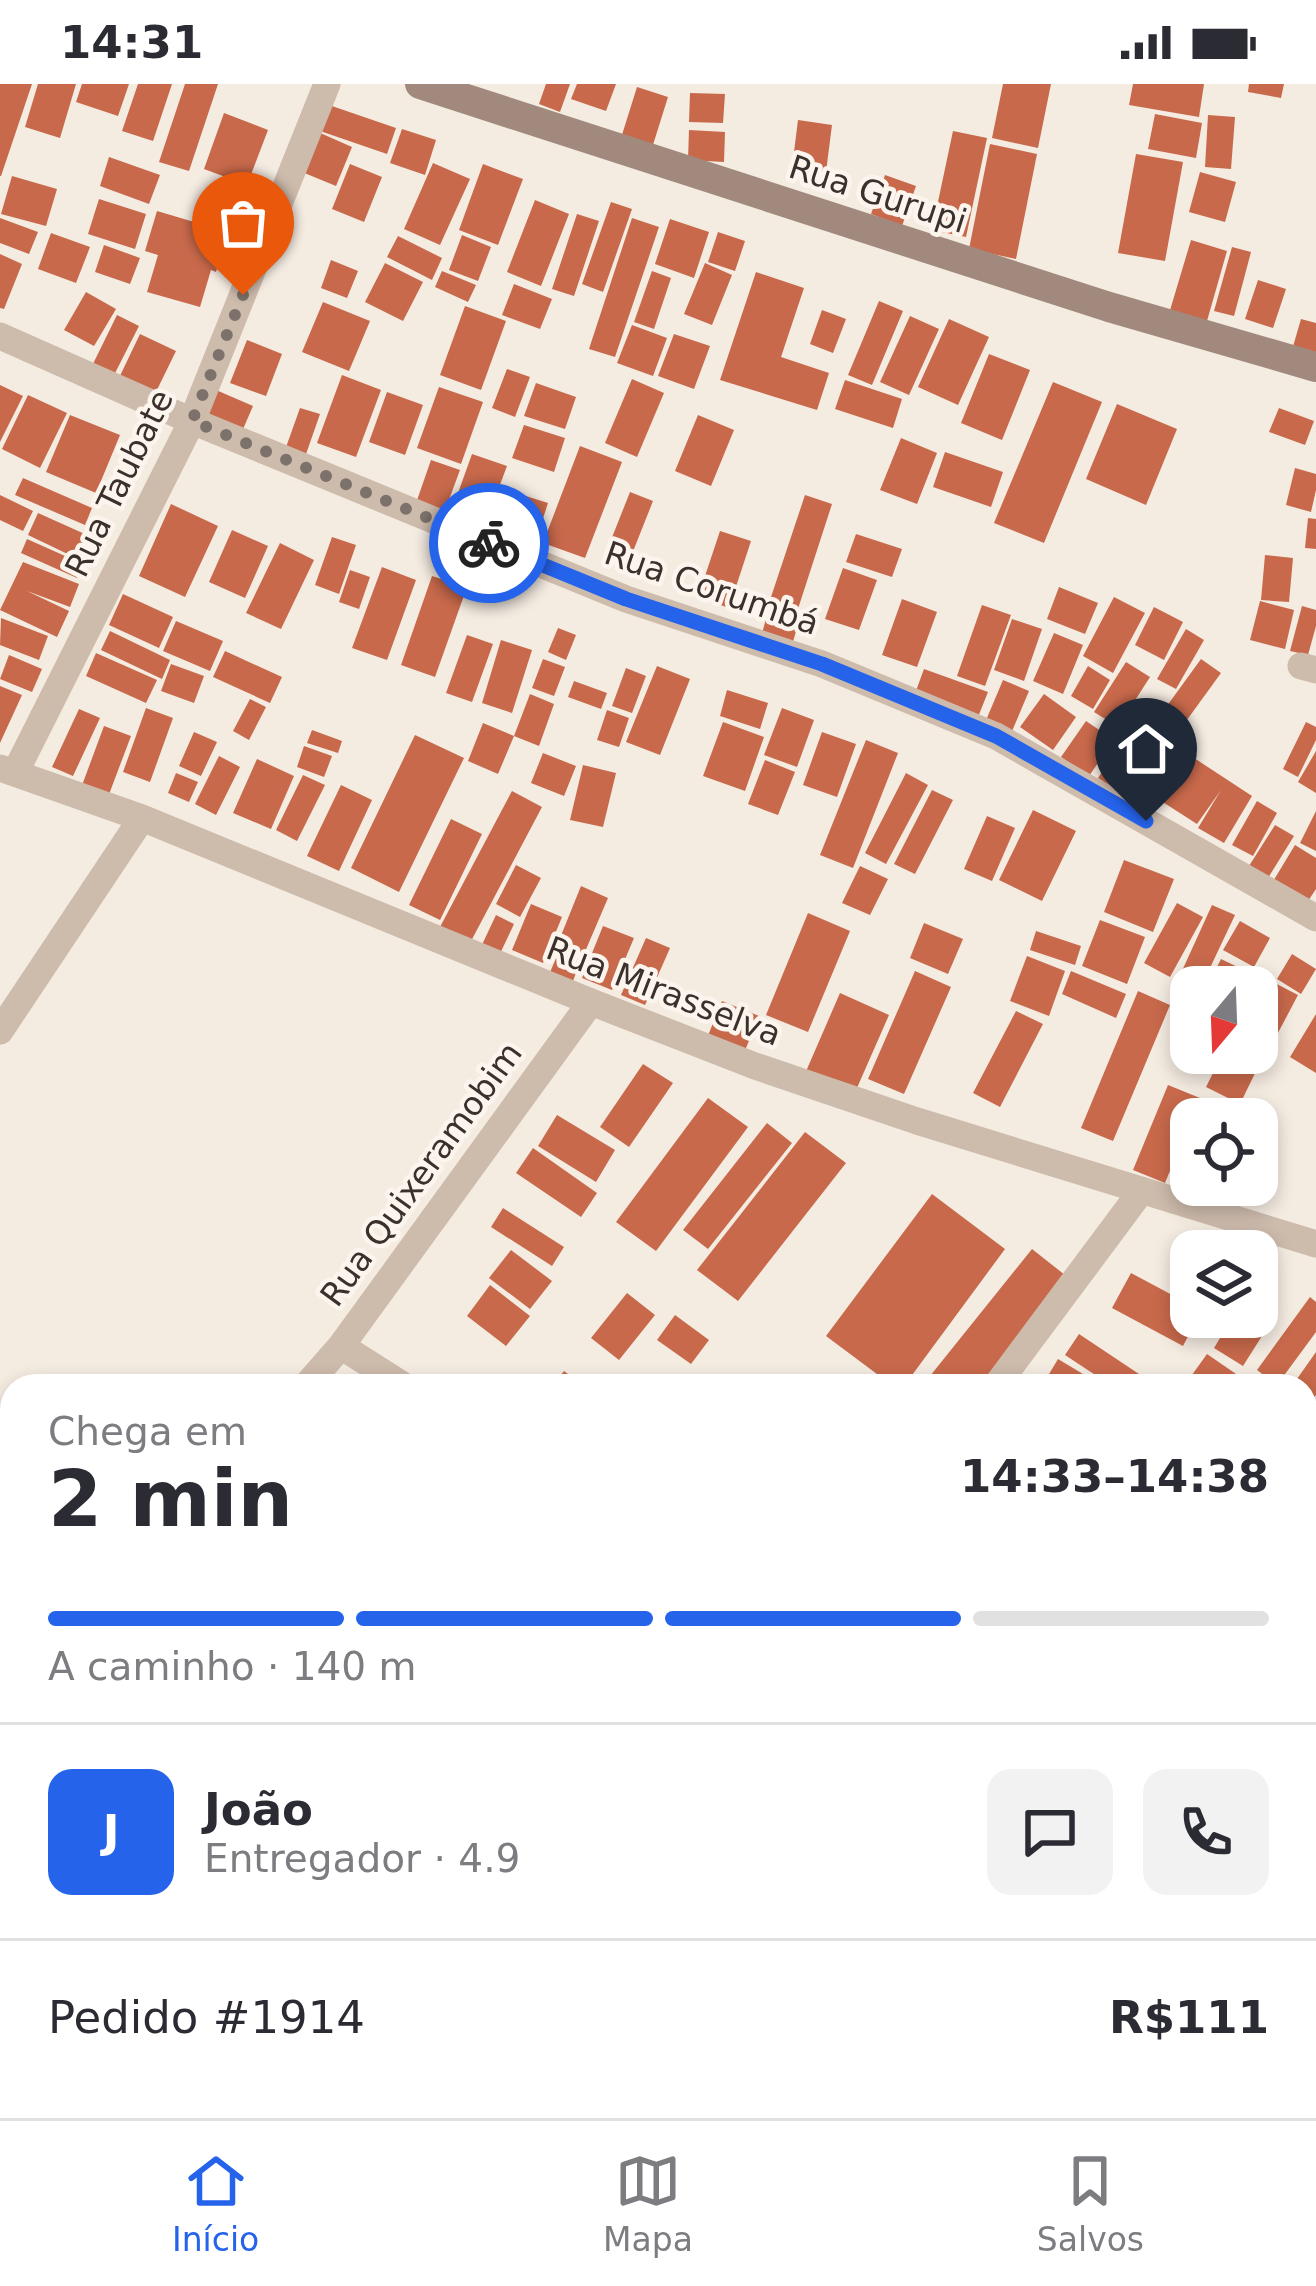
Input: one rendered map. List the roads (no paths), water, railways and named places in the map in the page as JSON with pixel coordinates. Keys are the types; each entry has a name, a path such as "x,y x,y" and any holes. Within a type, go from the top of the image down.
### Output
{"street":[{"name":"Rua Taubate","path":"8,770 192,421 327,84"},
{"name":"Rua Gurupi","path":"420,84 1108,307 1316,367"},
{"name":"Rua Corumbá","path":"0,336 192,421 626,599 822,664 996,736 1316,918"},
{"name":"Rua Mirasselva","path":"8,770 142,818 754,1066 1316,1244"},
{"path":"0,1030 142,818"},
{"name":"Rua Quixeramobim","path":"316,1374 591,1002"},
{"path":"1006,1374 1142,1190"},
{"path":"340,1346 385,1374"}]}
